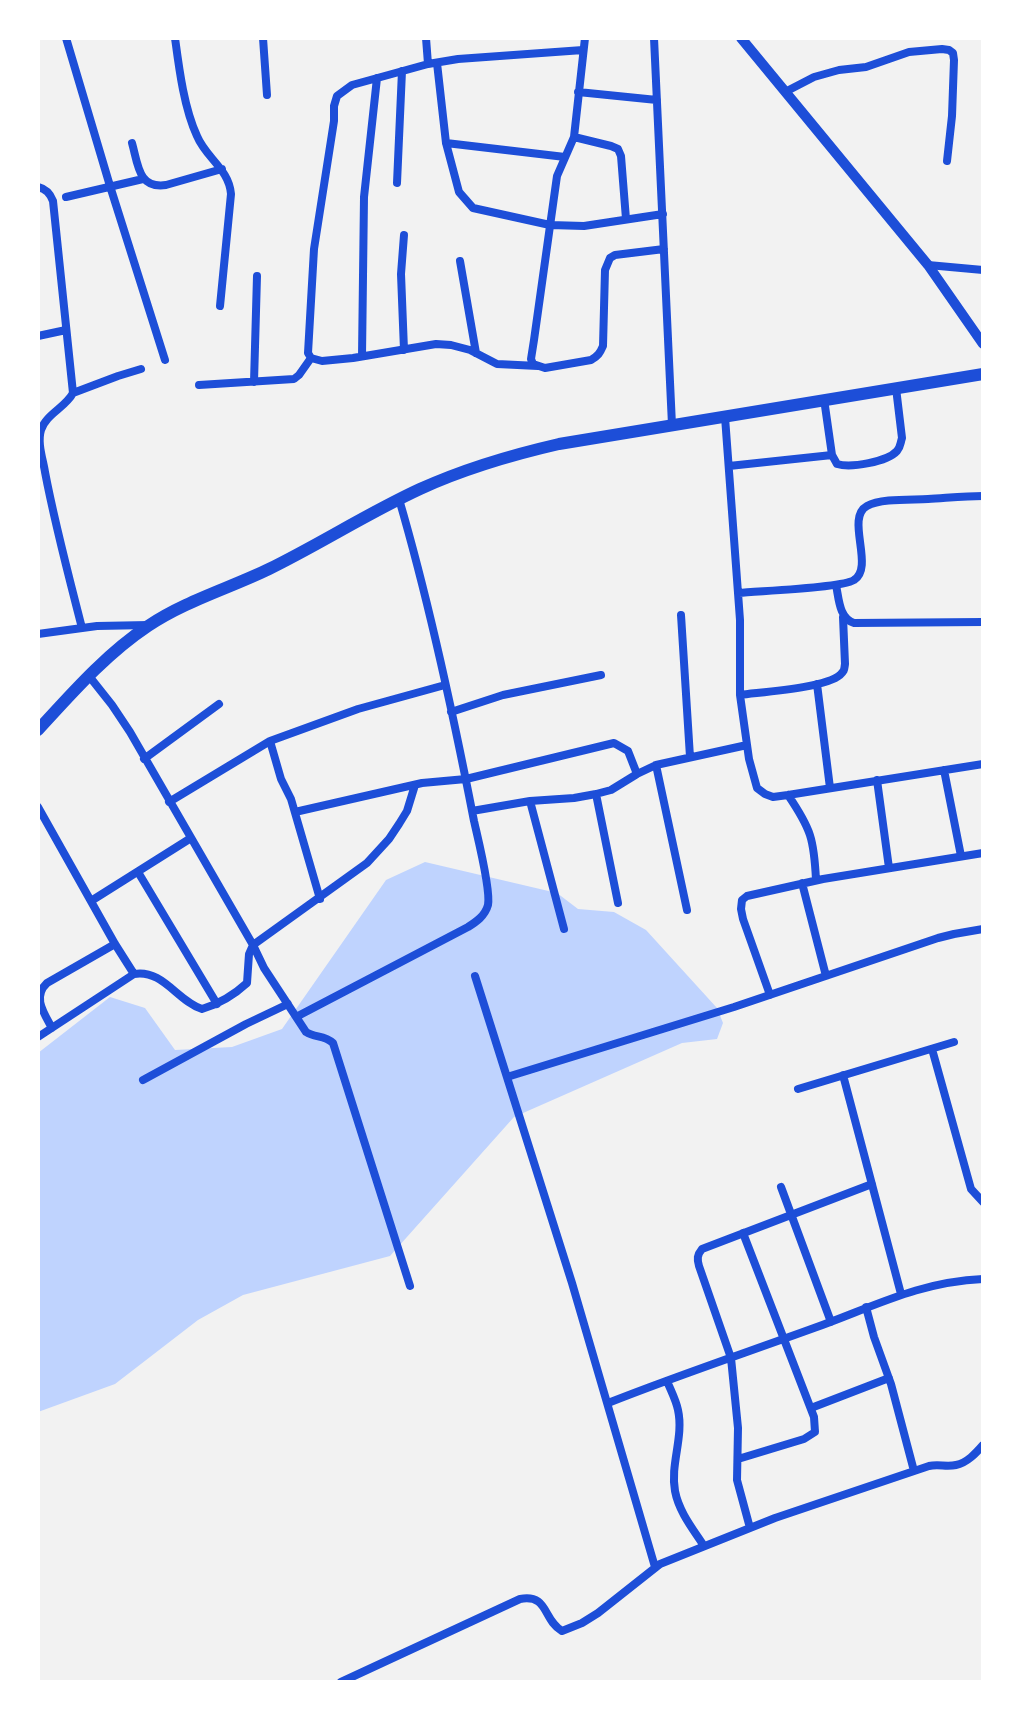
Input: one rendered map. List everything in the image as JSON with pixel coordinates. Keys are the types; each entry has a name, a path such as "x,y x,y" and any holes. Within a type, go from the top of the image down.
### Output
{"main road":[{"path":"38,730 89,676 150,625 269,569 399,499 456,474 521,453 615,434 983,374"}],"street":[{"path":"66,38 165,360"},
{"path":"175,38 192,123 204,150 222,169 230,184 220,306"},
{"path":"263,38 267,95"},
{"path":"426,38 446,143 459,192 473,208 550,225 584,226 663,214"},
{"path":"538,366 531,359 557,176 574,137 585,38"},
{"path":"654,38 672,425"},
{"path":"741,38 928,265 983,344"},
{"path":"583,50 458,59 352,85 337,96 314,249 308,353 311,358 322,361 436,344 476,353 497,364 545,368 591,360 600,354 603,346 605,270 610,258 664,249"},
{"path":"785,92 814,77 866,67 909,52 949,50 954,60 947,161"},
{"path":"397,183 402,71"},
{"path":"362,356 364,197 377,78"},
{"path":"578,92 657,100"},
{"path":"574,137 618,149 626,219"},
{"path":"132,143 143,179 149,184 157,186 181,182 222,169"},
{"path":"446,143 565,157"},
{"path":"66,197 143,179"},
{"path":"38,187 50,193 53,201 73,393 45,423 40,438 48,487 82,628"},
{"path":"404,235 401,274 404,350"},
{"path":"460,261 476,353"},
{"path":"928,265 983,270"},
{"path":"254,382 257,276"},
{"path":"38,336 66,330"},
{"path":"199,385 294,379 311,358"},
{"path":"73,393 141,369"},
{"path":"824,399 832,455 837,464 845,467 876,461 896,452 900,446 902,438 896,388"},
{"path":"725,417 739,593 740,695 757,788 773,797 983,764"},
{"path":"729,466 832,455"},
{"path":"739,593 853,581 858,576 862,555 859,521 863,508 869,505 983,496"},
{"path":"296,1017 468,927 488,908 487,886 466,779 419,569 399,499"},
{"path":"740,695 817,684 838,676 844,670 843,616 836,585"},
{"path":"681,615 690,757"},
{"path":"843,616 854,623 983,622"},
{"path":"38,634 97,626 150,625"},
{"path":"451,712 518,691 601,675"},
{"path":"89,676 117,712 264,968 296,1017 306,1032 327,1038 337,1050 410,1286"},
{"path":"817,684 830,788"},
{"path":"169,802 270,741 358,709 445,685"},
{"path":"144,759 219,704"},
{"path":"270,741 295,812 320,899"},
{"path":"295,812 415,785 466,779 614,743 628,751 637,774"},
{"path":"472,811 596,794 611,790 656,765 747,745"},
{"path":"656,765 687,910"},
{"path":"944,770 961,856"},
{"path":"877,780 889,868"},
{"path":"38,1037 134,974 154,976 195,1007 202,1009 217,1004 247,983 247,964 253,945 367,863 389,839 407,811 415,785"},
{"path":"596,794 618,903"},
{"path":"788,795 808,827 815,856 816,880"},
{"path":"530,801 564,929"},
{"path":"38,807 134,974"},
{"path":"91,901 191,838"},
{"path":"770,995 743,919 742,900 747,896 816,880 983,853"},
{"path":"138,872 217,1004"},
{"path":"802,883 826,976"},
{"path":"507,1077 946,936 983,929"},
{"path":"52,1028 39,998 41,989 115,944"},
{"path":"475,976 568,1270 655,1567"},
{"path":"143,1080 288,1004"},
{"path":"798,1089 954,1042"},
{"path":"932,1049 971,1189 983,1202"},
{"path":"843,1075 901,1294"},
{"path":"750,1528 737,1480 737,1415 731,1358 697,1259 699,1253 702,1249 872,1184"},
{"path":"781,1187 831,1322"},
{"path":"738,1459 811,1436 816,1426 743,1233"},
{"path":"608,1403 901,1294 941,1283 983,1279"},
{"path":"866,1307 914,1471"},
{"path":"811,1408 889,1378"},
{"path":"667,1381 680,1419 675,1490 683,1514 704,1546"},
{"path":"341,1682 520,1599 532,1597 538,1600 556,1627 562,1631 571,1628 615,1601 655,1567 750,1528 914,1471 939,1464 957,1465 965,1462 983,1445"}],"water":[{"path":"425,862 557,893 578,909 614,912 646,930 717,1008 723,1023 717,1039 682,1043 514,1117 390,1256 243,1295 198,1320 115,1384 38,1412 38,1053 110,997 145,1008 175,1050 232,1047 282,1029 386,880"}]}
